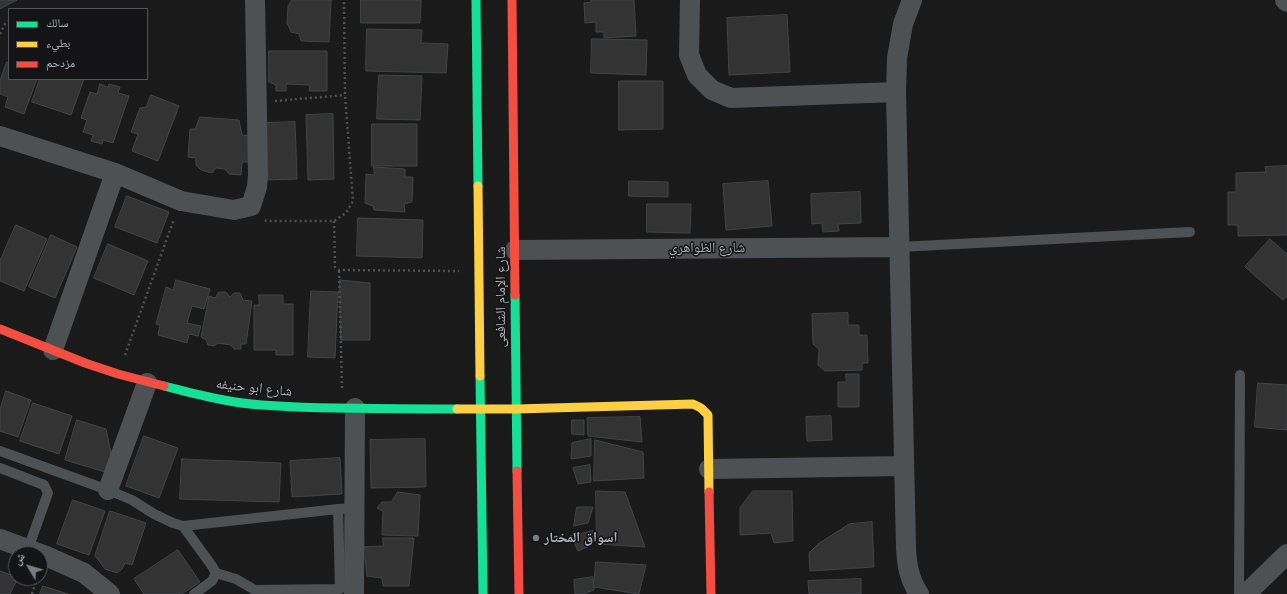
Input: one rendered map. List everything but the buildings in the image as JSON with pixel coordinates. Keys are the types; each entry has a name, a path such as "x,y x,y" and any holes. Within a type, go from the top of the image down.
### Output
{"street":[{"path":"0,136 115,173 181,201 234,210 251,206 257,187 258,174 255,0"},
{"name":"شارع الإمام الشافعى","path":"476,0 483,594"},
{"name":"شارع الإمام الشافعى","path":"512,0 519,594"},
{"path":"690,0 689,55 697,75 712,90 731,98 896,92"},
{"path":"912,0 904,24 897,58 896,92 907,567 913,586 919,594"},
{"path":"53,350 115,173"},
{"name":"شارع الظواهري","path":"515,250 899,247"},
{"name":"شارع ابو حنيفه","path":"0,329 118,374 147,383 204,396 261,405 349,408 516,409 693,404 701,408 708,415 709,469"},
{"path":"108,490 147,383"},
{"path":"349,408 347,509 354,594"},
{"path":"711,594 709,469 904,466"},
{"path":"0,538 20,546"},
{"path":"1246,594 1287,554"},
{"path":"48,557 84,573 110,594"}],"lane":[{"path":"899,247 1190,232"},
{"path":"1239,594 1240,375"},
{"path":"0,451 108,490 132,500 154,514 183,526 347,509 340,589 255,590 236,579 216,574 212,566 183,526"},
{"path":"0,468 44,485 48,493 29,546"},
{"path":"194,594 212,581 216,574"}],"path":[{"path":"251,206 257,215 266,221 334,221 346,213 353,201 345,95 344,0"},
{"path":"0,34 5,24 8,22"},
{"path":"257,103 345,95"},
{"path":"118,374 181,201"},
{"path":"334,221 335,267 339,270 349,408"},
{"path":"339,270 480,271"}],"traffic: fast":[{"path":"476,0 478,186"},
{"path":"515,295 517,471"},
{"path":"480,376 483,594"},
{"path":"164,386 225,400 286,407 457,409"}],"traffic: slow":[{"path":"478,186 480,376"},
{"path":"457,409 516,409 693,404 701,408 708,415 709,492"}],"traffic: jam":[{"path":"512,0 515,295"},
{"path":"0,329 85,363 118,374 164,386"},
{"path":"517,471 519,594"},
{"path":"709,492 711,594"}],"place":[{"name":"اسواق المختار","path":"536,538"}]}
